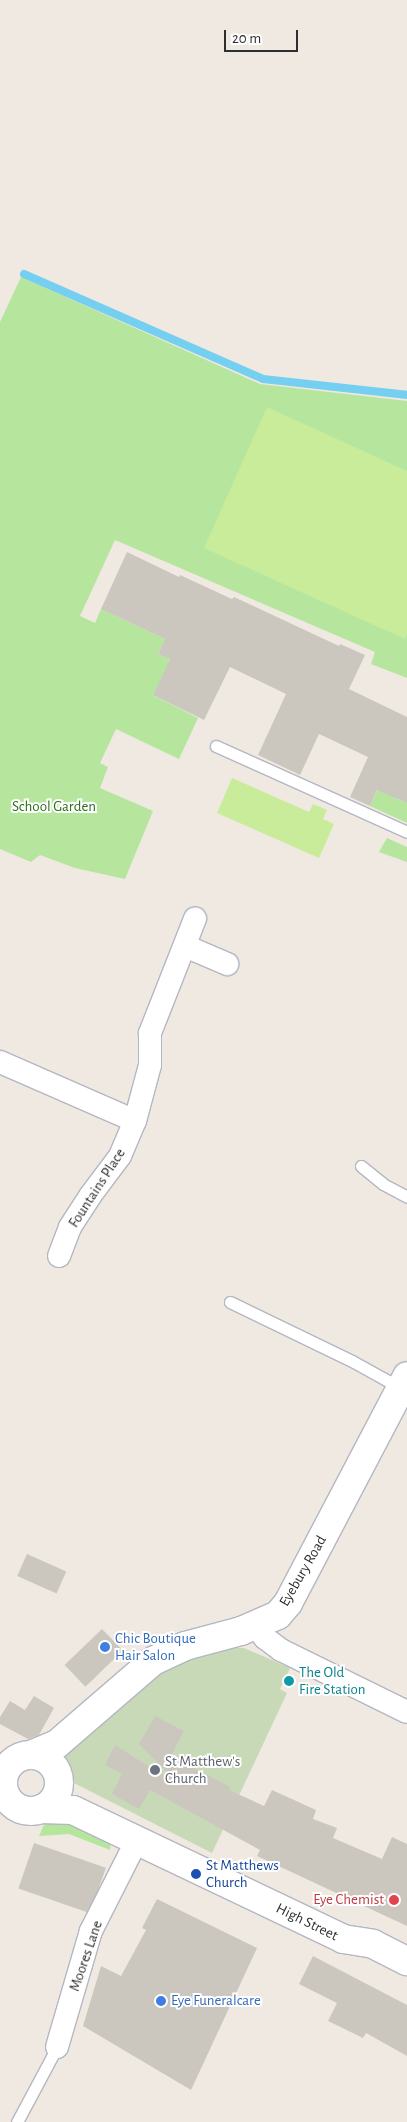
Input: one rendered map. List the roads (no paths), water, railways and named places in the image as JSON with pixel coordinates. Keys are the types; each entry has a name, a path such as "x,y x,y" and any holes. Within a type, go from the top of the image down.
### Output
{"street":[{"name":"Fountains Place","path":"59,1256 70,1227 120,1156 135,1121 150,1065 150,1032 195,919"},
{"path":"185,946 227,964"},
{"path":"0,1062 135,1121"},
{"name":"Eyebury Road","path":"18,1755 57,1744 153,1661 185,1646 255,1626 278,1615 288,1603 404,1382"},
{"path":"255,1626 265,1638 288,1653 407,1712"},
{"path":"18,1755 8,1766 25,1795 57,1744"},
{"name":"High Street","path":"18,1755 46,1759 25,1795 136,1842 343,1939 373,1944 407,1961"},
{"name":"Moores Lane","path":"57,2047 91,1931 136,1842"}],"lane":[{"path":"216,746 407,832"},
{"path":"361,1166 383,1184 407,1197"},
{"path":"230,1302 352,1361 404,1382"},
{"path":"17,2122 57,2047"}],"waterway":[{"path":"24,274 263,379 407,395"}],"place":[{"name":"Chic Boutique Hair Salon","path":"105,1647"},
{"name":"The Old Fire Station","path":"289,1681"},
{"name":"St Matthew's Church","path":"155,1770"},
{"name":"St Matthews Church","path":"196,1874"},
{"name":"Eye Chemist","path":"394,1900"},
{"name":"Eye Funeralcare","path":"161,2001"}],"park label":[{"name":"School Garden","path":"54,807"}]}
